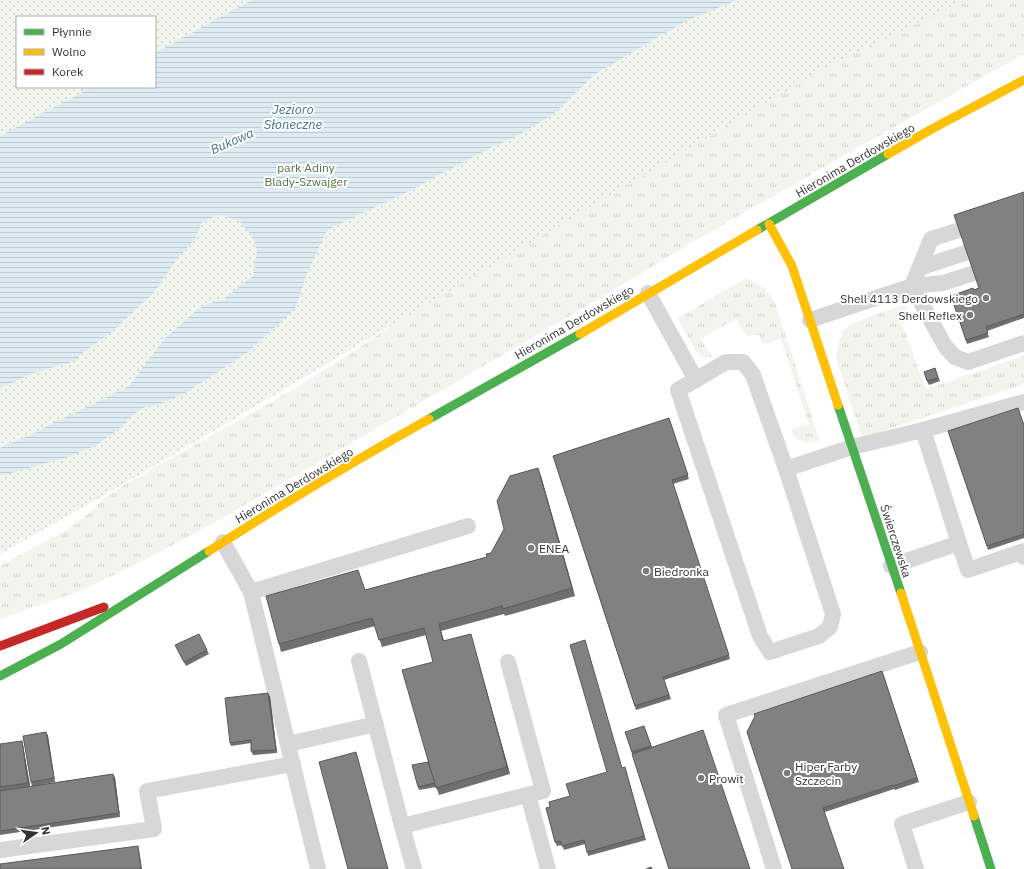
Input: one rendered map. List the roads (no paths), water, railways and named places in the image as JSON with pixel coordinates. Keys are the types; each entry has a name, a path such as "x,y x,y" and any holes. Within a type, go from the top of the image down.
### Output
{"main road":[{"name":"Hieronima Derdowskiego","path":"0,676 61,644 98,622 141,593 223,542 392,440 568,340 930,130 1024,80"},
{"name":"Świerczewska","path":"769,224 792,266 991,869"},
{"name":"Hieronima Derdowskiego","path":"0,646 141,593"}],"lane":[{"path":"912,286 931,239 996,218"},
{"path":"919,268 1024,234"},
{"path":"810,320 912,286 943,283 1024,257"},
{"path":"912,286 945,346 956,357 968,362 1024,343"},
{"path":"648,293 696,380"},
{"path":"726,362 743,362 753,375 786,469 833,614 830,627 819,636 770,652 760,636 678,390 696,380 726,362"},
{"path":"786,469 852,447 923,430 1024,402"},
{"path":"923,430 968,570 1024,551 1024,557"},
{"path":"251,592 468,526"},
{"path":"223,542 251,592 318,869"},
{"path":"891,566 959,543"},
{"path":"774,869 726,715 920,652"},
{"path":"359,661 414,869"},
{"path":"402,826 542,791 508,662"},
{"path":"288,744 376,724"},
{"path":"0,850 154,829 147,791 293,764"},
{"path":"528,795 548,869"},
{"path":"916,869 902,824 969,802"}],"water":[{"name":"Jezioro Słoneczne","path":"252,0 737,0 686,21 595,74 552,115 517,136 488,149 409,191 335,226 326,232 306,276 295,309 247,353 187,392 157,405 145,407 134,414 121,427 97,445 68,457 0,476 0,448 37,432 56,421 129,386 164,339 197,310 207,304 223,300 253,276 257,251 249,232 238,220 218,215 202,222 195,239 177,259 152,295 109,334 81,354 75,361 36,372 0,388 0,136 90,88 156,88 156,52"}],"place":[{"name":"Shell 4113 Derdowskiego","path":"986,298"},
{"name":"Shell Reflex","path":"970,315"},
{"name":"ENEA","path":"531,548"},
{"name":"Biedronka","path":"646,571"},
{"name":"Hiper Farby Szczecin","path":"787,773"},
{"name":"Prowit","path":"701,778"}],"water label":[{"name":"Bukowa","path":"232,141"}],"park label":[{"name":"park Adiny Blady-Szwajger","path":"306,174"}]}
